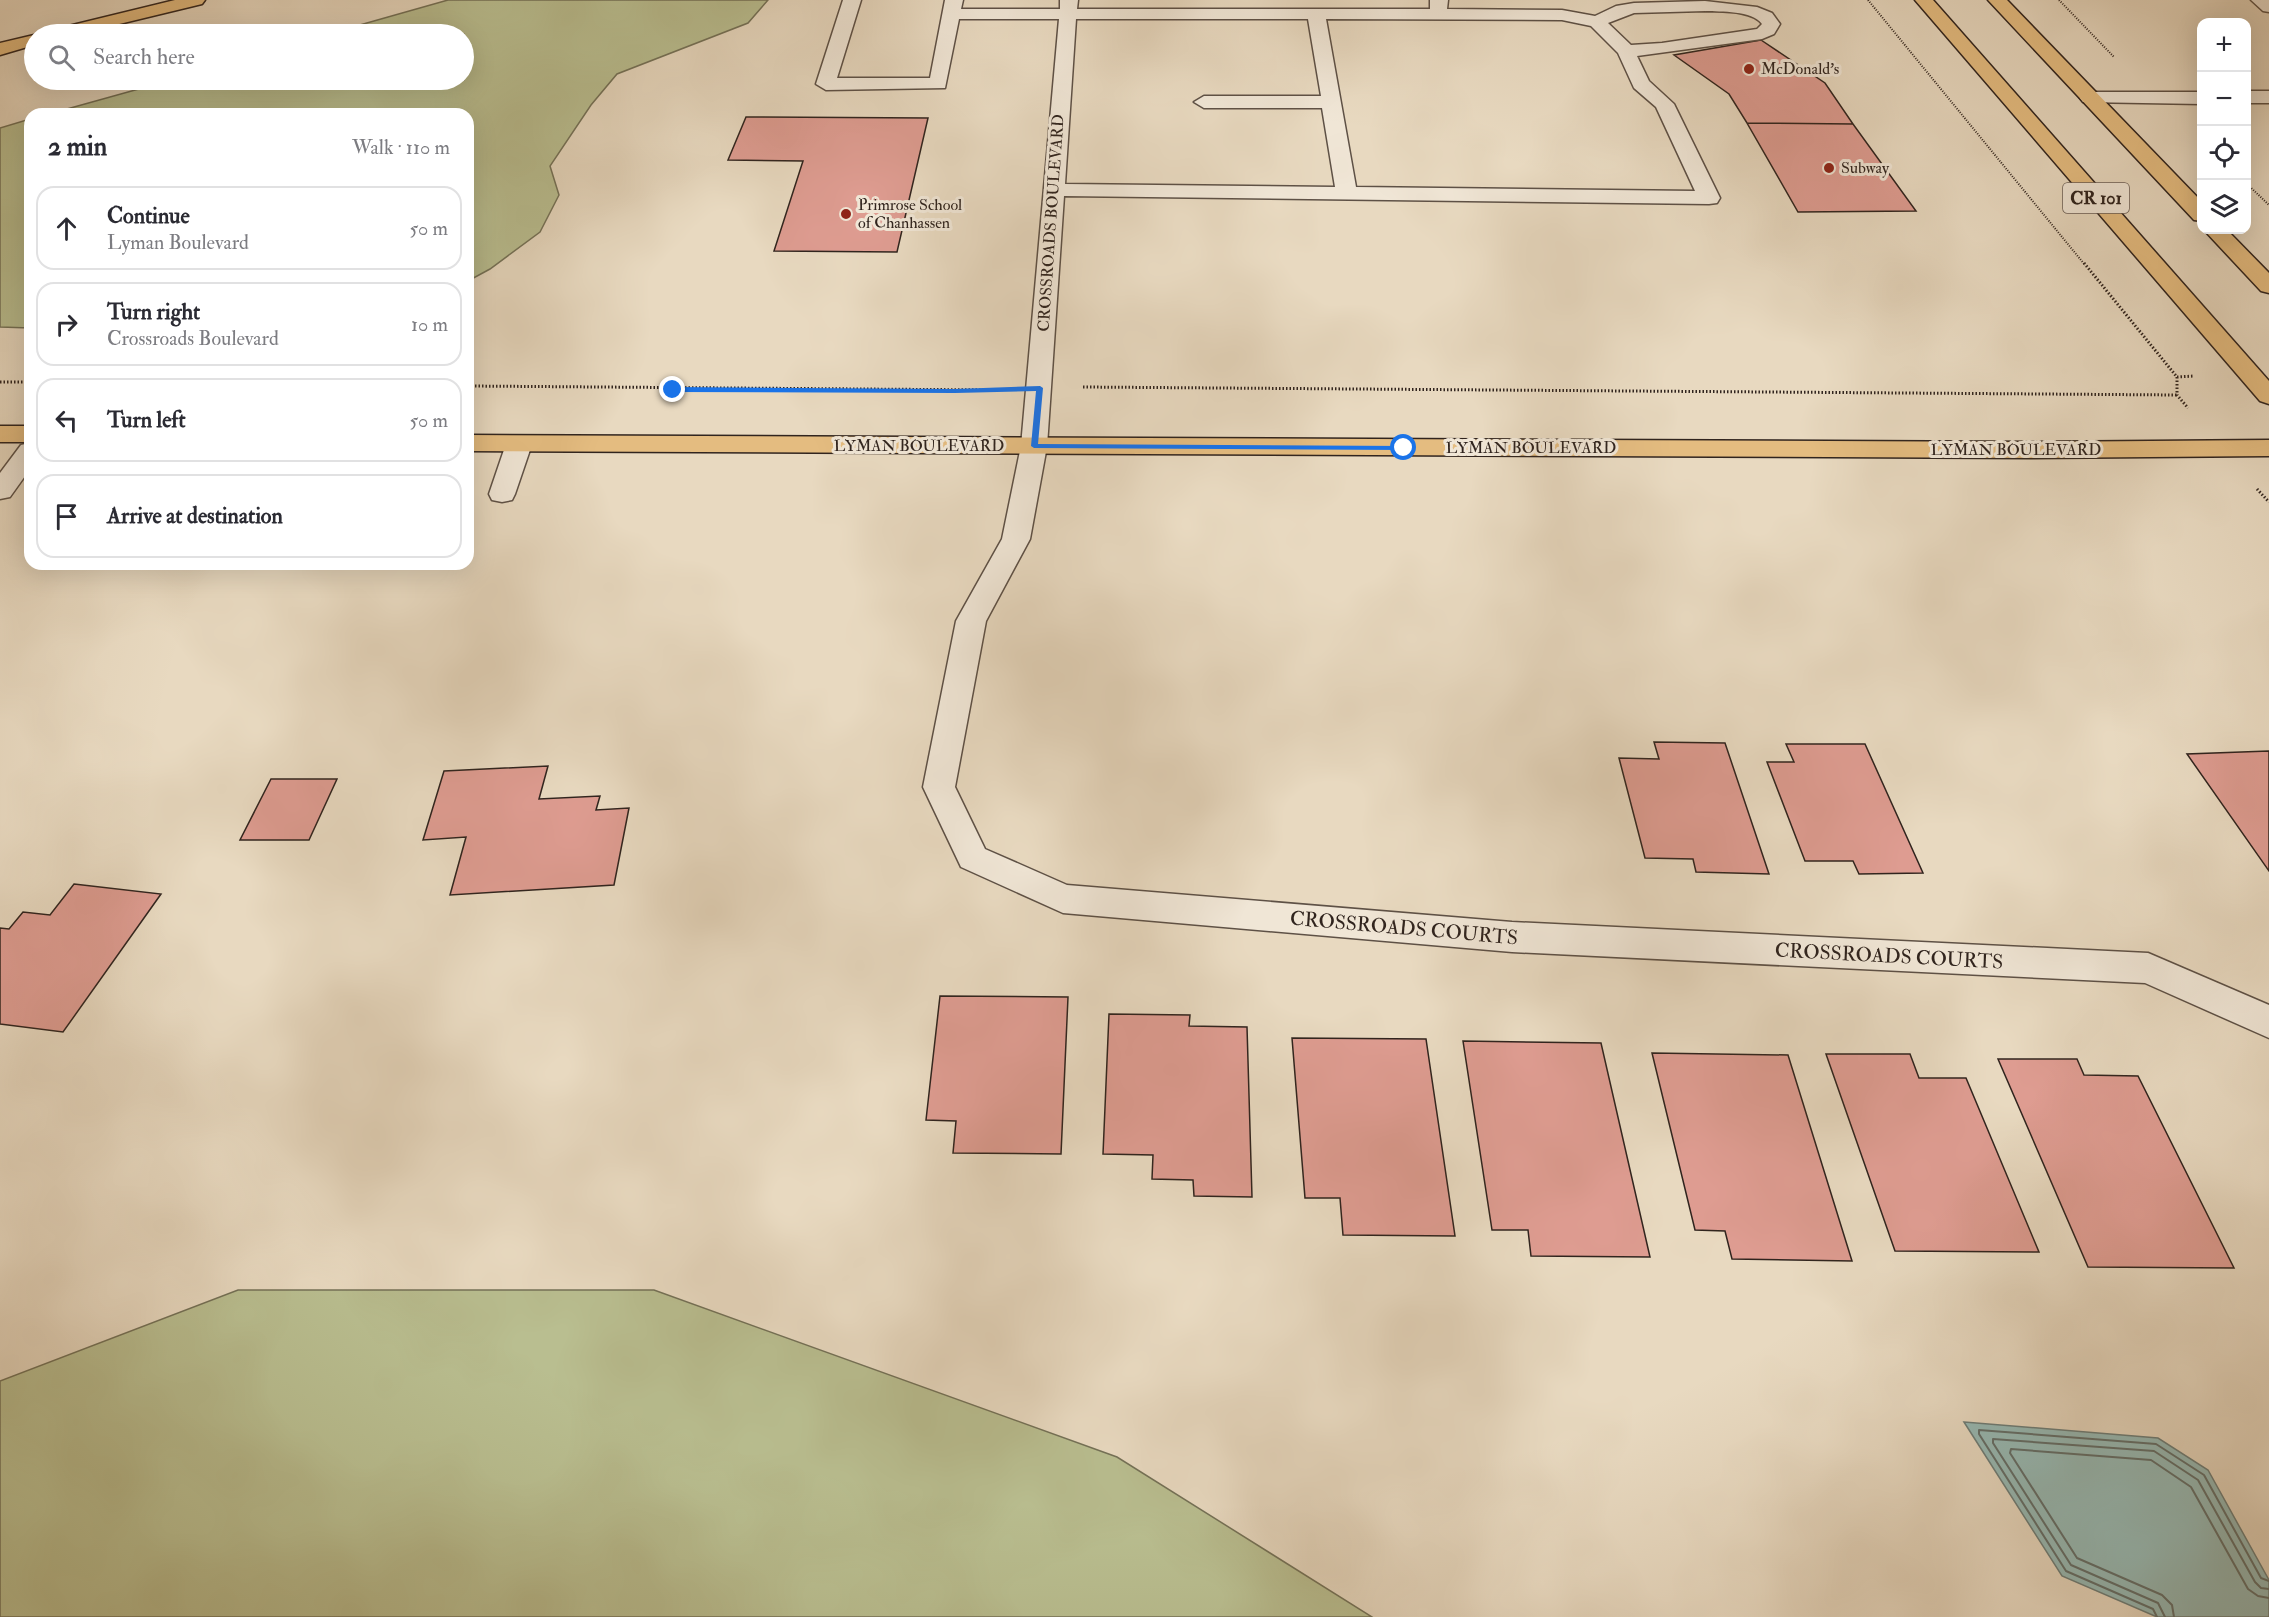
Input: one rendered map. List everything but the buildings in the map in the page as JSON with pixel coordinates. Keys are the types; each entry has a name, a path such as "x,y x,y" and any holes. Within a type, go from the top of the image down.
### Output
{"main road":[{"path":"99,24 196,0"},
{"name":"CR 101","path":"1924,0 2269,396"},
{"path":"1997,0 2197,210"},
{"path":"0,49 24,43"},
{"path":"2219,234 2269,286"},
{"path":"0,434 24,434"},
{"name":"LYMAN BOULEVARD","path":"474,443 2020,450 2269,448"}],"street":[{"path":"852,0 826,84 938,84 953,7 1219,7 1316,14 1439,7 1562,15 1597,22 1626,51 1641,84 1664,105 1709,198 1053,190"},
{"path":"1597,22 1620,11 1714,0 1755,7 1769,19 1768,30 1762,34 1662,50 1626,51"},
{"path":"2260,0 2269,7"},
{"name":"CROSSROADS BOULEVARD","path":"1034,446 1068,7"},
{"path":"1316,14 1347,194"},
{"path":"2251,97 2269,97"},
{"path":"2091,98 2197,98"},
{"path":"1204,102 1331,102"},
{"path":"502,494 519,444"},
{"name":"CROSSROADS COURTS","path":"1034,446 1016,539 971,621 939,787 973,858 1063,899 1512,938 2148,969 2269,1022"},
{"path":"0,491 24,459"}],"path":[{"path":"474,386 944,391 1114,386 2177,394 2177,377 1868,0"},
{"path":"2251,187 2269,205"},
{"path":"0,382 24,382"}],"green space":[{"path":"448,0 768,0 748,23 617,74 591,105 550,166 559,195 540,232 490,269 474,278 474,108 71,108 135,90 474,90 474,24 363,24"},
{"path":"24,121 24,328 0,327 0,128"},
{"path":"238,1290 654,1290 1117,1457 1372,1617 0,1617 0,1381"}],"water":[{"path":"1964,1422 2158,1438 2208,1470 2269,1580 2269,1617 2157,1617 2062,1576"}],"place":[{"name":"McDonald's","path":"1749,69"},
{"name":"Subway","path":"1829,168"},
{"name":"Primrose School of Chanhassen","path":"846,214"}],"route":[{"path":"673,390 955,391 1040,388 1034,446 1404,448"}]}
